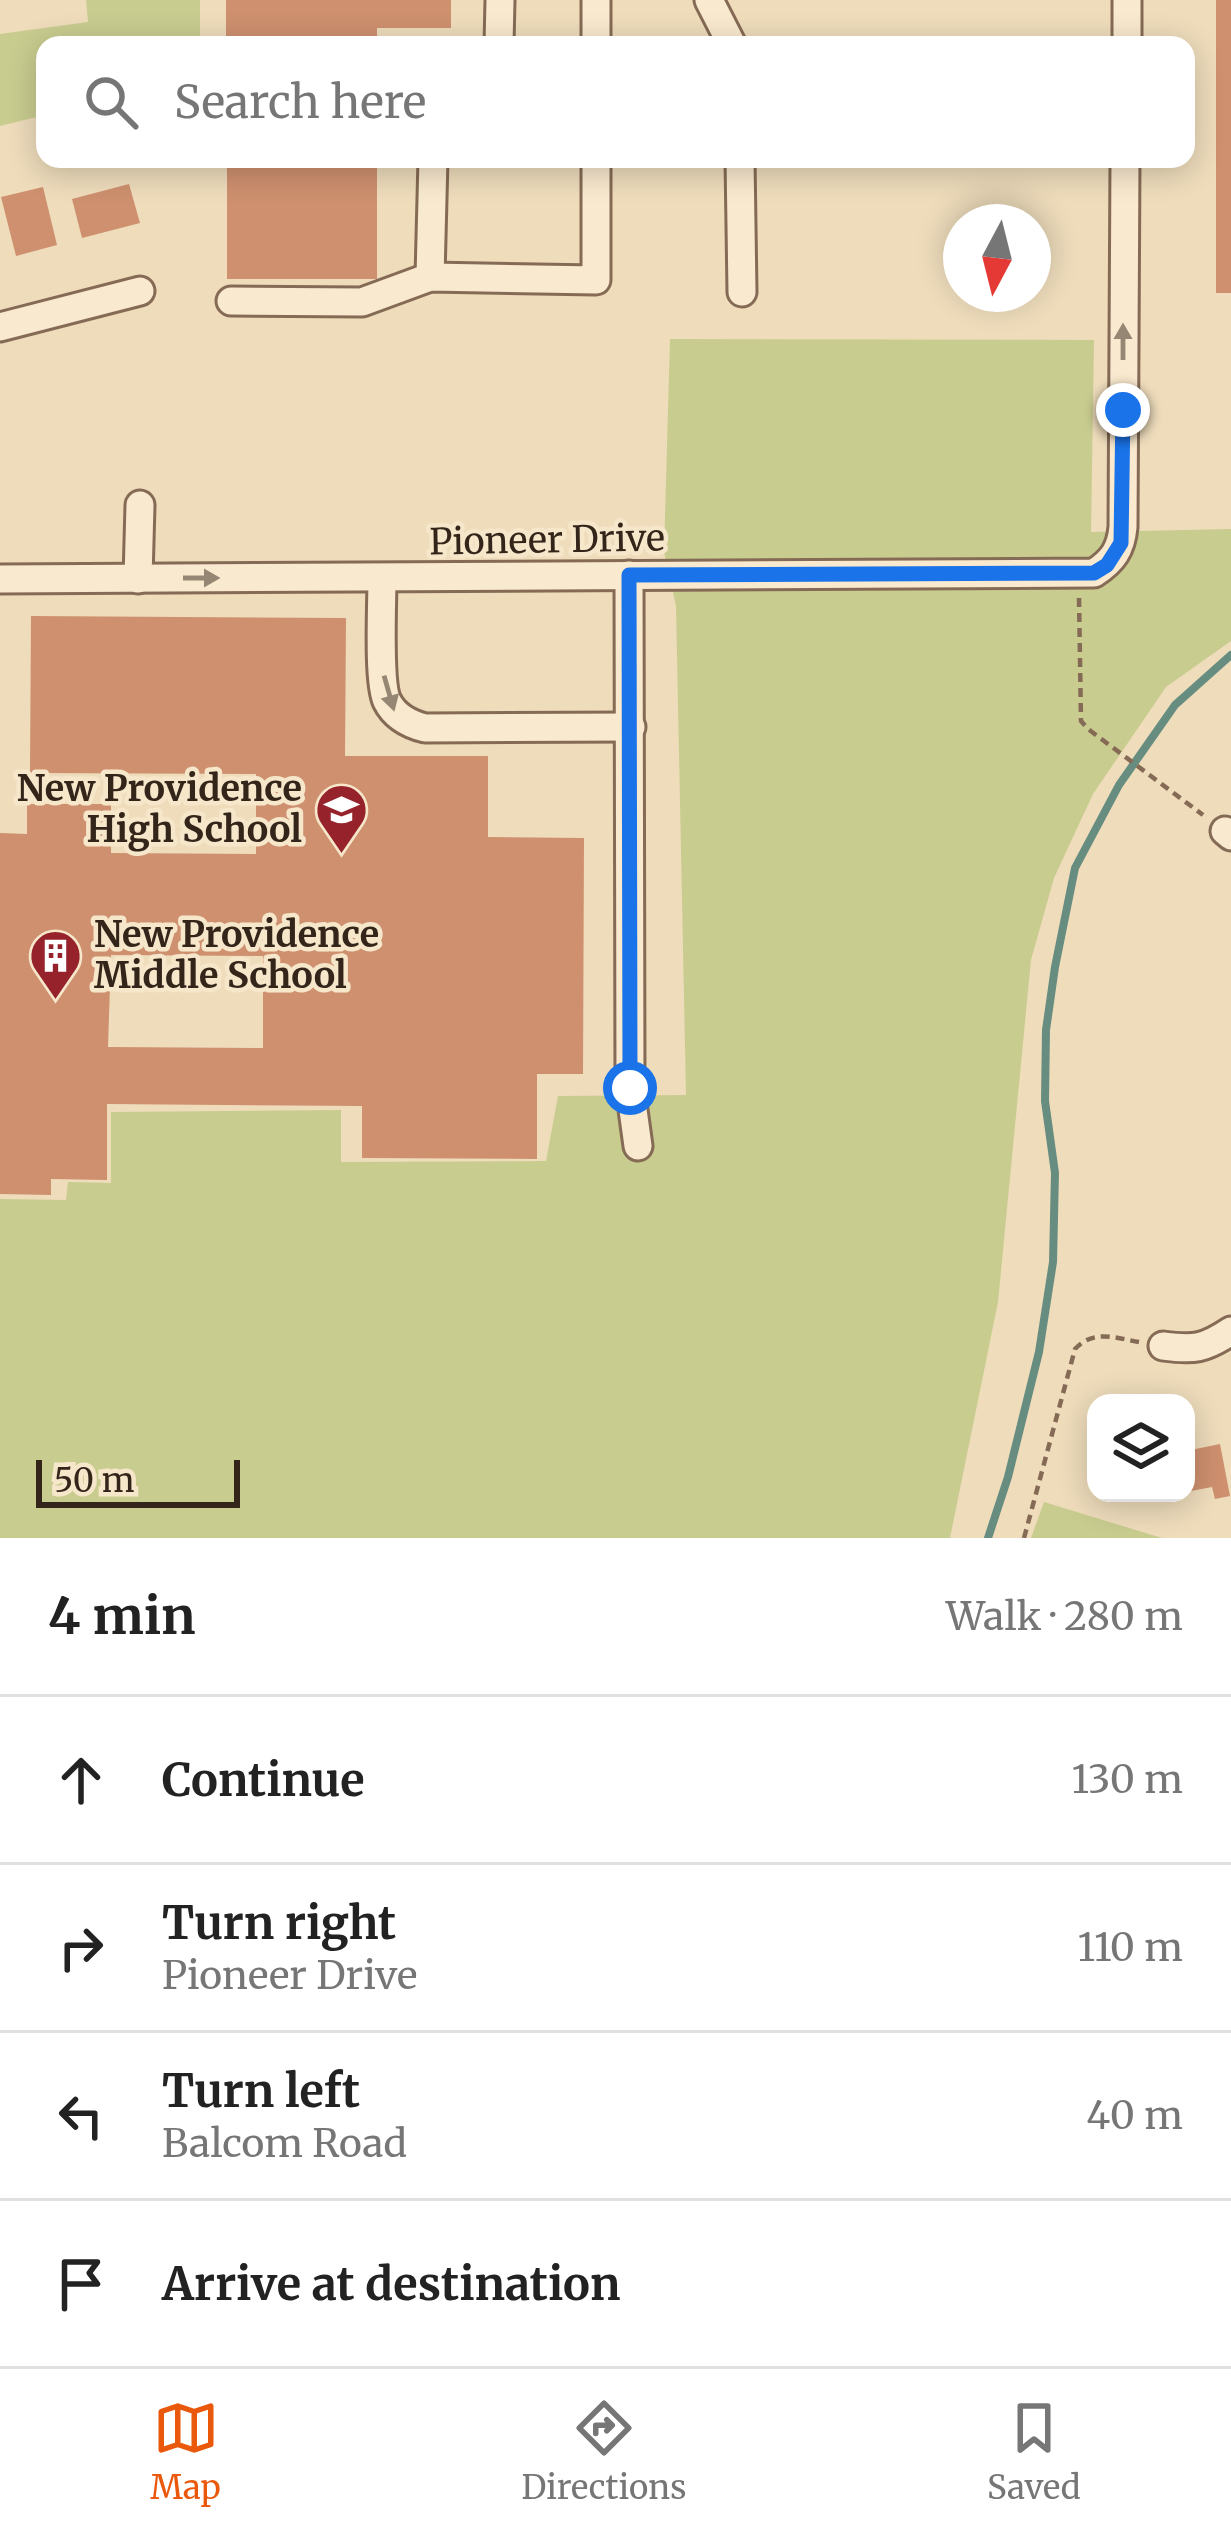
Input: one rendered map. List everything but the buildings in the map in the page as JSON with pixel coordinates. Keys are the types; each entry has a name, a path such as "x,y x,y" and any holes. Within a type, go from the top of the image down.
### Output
{"street":[{"path":"500,0 500,36"},
{"path":"596,0 596,36"},
{"path":"709,0 727,36"},
{"path":"1126,36 1127,0"},
{"path":"430,277 433,168"},
{"path":"231,301 362,302 430,277 596,280 596,168"},
{"path":"740,168 742,292"},
{"path":"1087,574 1115,556 1123,526 1125,168"},
{"path":"0,327 140,291"},
{"path":"138,579 140,505"},
{"name":"Pioneer Drive","path":"0,579 1087,574"},
{"path":"629,575 630,1088 638,1146"},
{"path":"382,578 384,690 395,713 410,724 424,728 631,727"},
{"path":"1163,1346 1192,1350 1231,1331"}],"path":[{"path":"1087,574 1081,722 1228,834"},
{"path":"1024,1538 1075,1348 1095,1335 1163,1346"}],"green space":[{"path":"86,0 200,0 200,36 36,36 36,117 0,126 0,34 88,22"},
{"path":"670,339 1094,340 1091,532 1231,529 1231,641 1166,687 1093,794 1054,878 1031,960 998,1302 950,1538 0,1538 0,1199 66,1200 68,1182 111,1183 111,1112 341,1110 341,1162 546,1161 558,1096 686,1095 676,606 664,552"},
{"path":"1044,1502 1162,1538 1031,1538"}],"waterway":[{"path":"988,1538 1039,1352 1053,1262 1055,1173 1045,1101 1046,1030 1075,868 1119,785 1175,705 1231,655"}],"place":[{"name":"New Providence High School","path":"341,855"},
{"name":"New Providence Middle School","path":"55,1001"}],"route":[{"path":"630,1088 629,575 1094,573 1107,565 1121,543 1123,410"}]}
